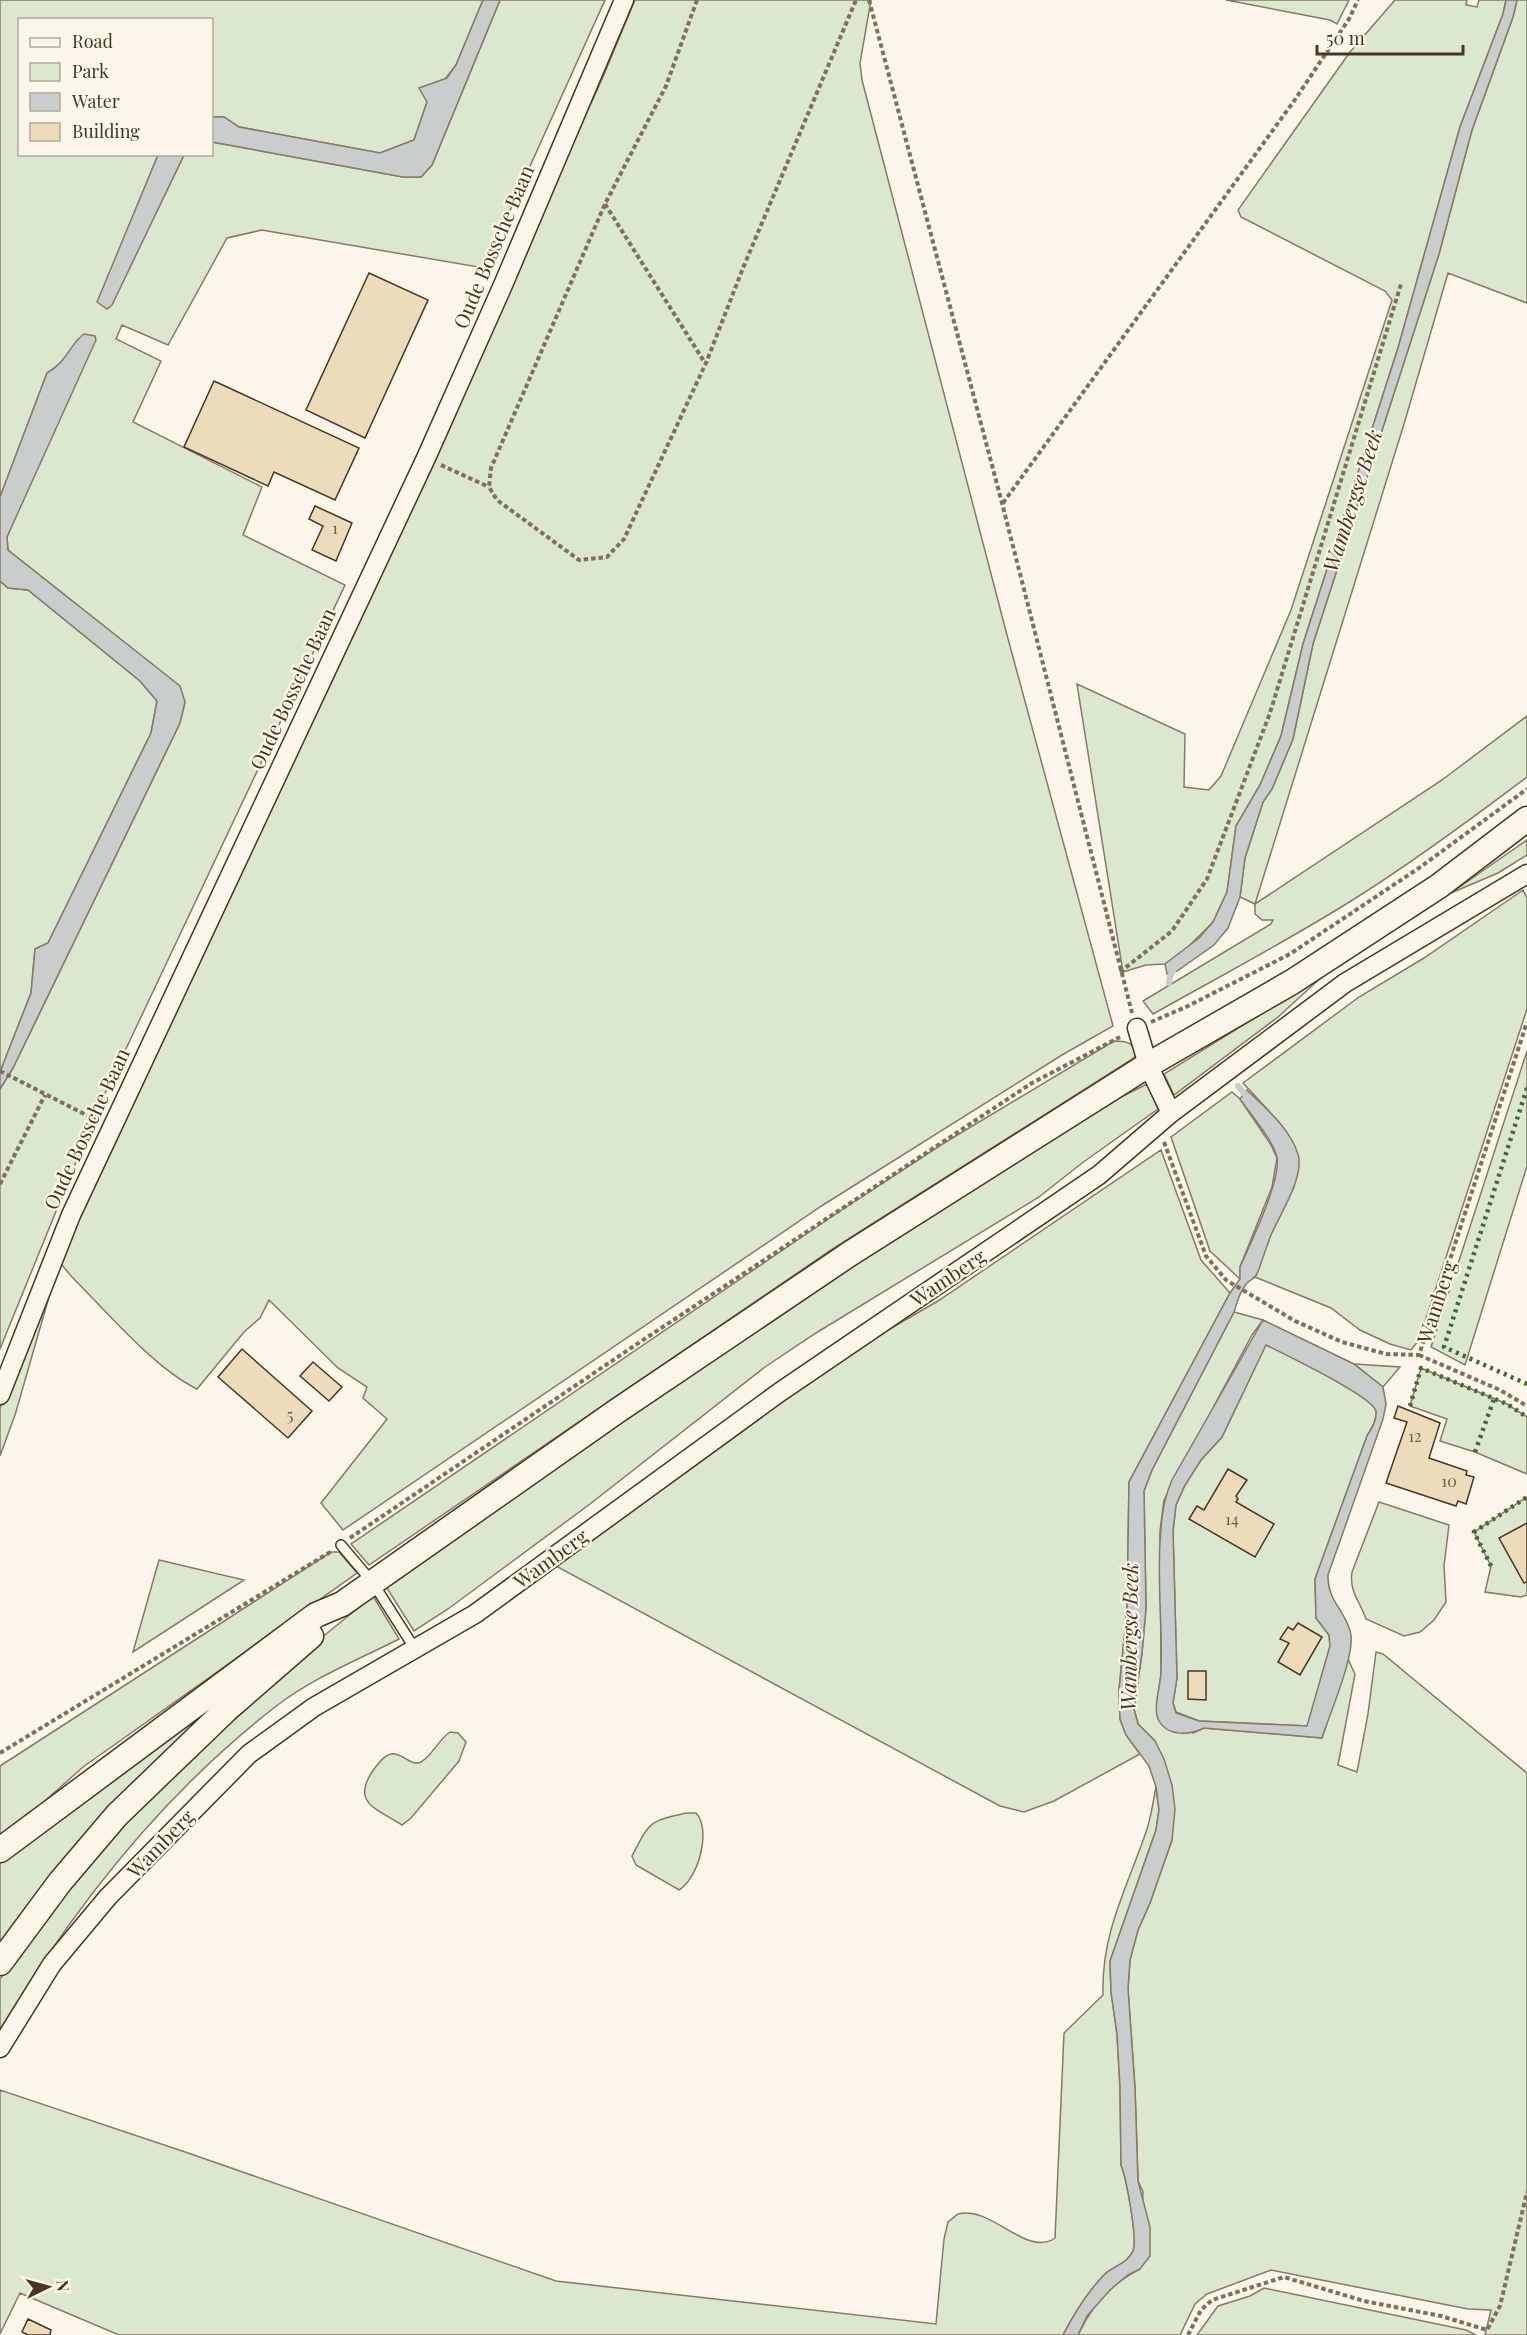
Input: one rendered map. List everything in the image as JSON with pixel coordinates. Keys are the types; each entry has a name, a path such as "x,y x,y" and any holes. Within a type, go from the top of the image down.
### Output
{"main road":[{"path":"0,1850 316,1615 342,1604 373,1583 616,1411 851,1253 1148,1065 1292,982 1439,886 1527,819"},
{"path":"0,1963 60,1882 117,1815 226,1710 324,1626 342,1604"}],"street":[{"name":"Oude Bossche Baan","path":"0,1395 72,1215 426,458 503,285 624,0"},
{"name":"Wamberg","path":"0,2048 52,1964 108,1897 249,1754 314,1707 475,1614 780,1392 1099,1175 1165,1119 1345,983 1527,874"},
{"path":"1137,1028 1165,1119"}],"lane":[{"path":"341,1545 373,1583 415,1649"}],"path":[{"path":"489,487 490,468 604,204 666,86 697,0"},
{"path":"426,458 489,487 497,500 579,560 607,557 624,539 706,363 743,268 856,0"},
{"path":"869,0 1002,504 1120,972 1137,1028"},
{"path":"1002,504 1294,101 1349,19 1358,0"},
{"path":"604,204 706,363"},
{"path":"1120,972 1172,931 1207,879 1270,713 1401,284"},
{"path":"0,1753 341,1545 631,1348 1032,1083 1137,1028 1188,1006 1290,954 1419,868 1527,789"},
{"name":"Wamberg","path":"1165,1119 1206,1256 1226,1280 1295,1322 1342,1342 1386,1354 1419,1355 1527,1022"},
{"path":"0,1071 112,1128"},
{"path":"0,1184 45,1095"},
{"path":"1419,1355 1500,1390 1527,1406"},
{"path":"1485,2335 1500,2306 1527,2192"},
{"path":"1188,2335 1201,2310 1212,2300 1284,2277 1364,2301 1441,2316 1487,2330"}],"green space":[{"path":"0,0 483,0 456,65 427,102 414,140 380,153 239,127 224,117 213,117 213,18 18,18 18,156 158,156 98,302 112,304 184,156 213,156 213,142 403,177 421,177 432,165 500,0 605,0 484,268 262,230 227,238 168,345 122,325 116,339 161,361 133,422 262,487 243,535 345,585 98,1108 0,1349 0,1089 13,1068 180,723 185,702 179,686 8,550 7,537 78,339 61,362 47,373 0,497"},
{"path":"635,0 871,0 860,63 862,80 1007,635 1113,1026 1062,1055 823,1205 343,1530 321,1503 387,1419 363,1398 367,1387 338,1368 269,1300 260,1318 244,1332 197,1389 164,1368 148,1354 72,1277 61,1264 58,1252 420,478 603,77"},
{"path":"1226,0 1349,0 1337,24 1330,20"},
{"path":"1395,0 1467,0 1466,5 1477,7 1479,0 1506,0 1503,14 1460,127 1398,348 1303,644 1281,736 1260,785 1236,826 1227,892 1213,922 1185,950 1165,964 1146,965 1123,972 1077,684 1185,734 1184,787 1209,790 1221,776 1291,610 1392,300 1385,291 1241,217 1238,210 1350,52"},
{"path":"1517,0 1527,0 1527,303 1448,273 1404,424 1255,904 1240,897 1245,858 1263,802 1272,789 1293,739 1313,644 1439,254 1472,130"},
{"path":"0,581 8,588 28,590 140,681 157,701 151,733 48,943 35,949 31,993 0,1072"},
{"path":"1527,716 1527,777 1374,887 1278,945 1153,1014 1143,1001 1271,924 1273,920 1262,920 1255,914 1255,904 1442,780"},
{"path":"1527,840 1527,855 1498,873 1451,893"},
{"path":"1523,890 1527,898 1527,1009 1419,1340 1411,1350 1390,1344 1360,1330 1331,1308 1255,1277 1271,1234 1294,1187 1279,1122 1243,1083 1359,997 1424,958"},
{"path":"1324,975 1278,1017 1174,1095 1164,1074"},
{"path":"1114,1041 1131,1044 1137,1053 1134,1058 831,1250 369,1565 351,1544 843,1209 944,1143"},
{"path":"1527,1051 1527,1166 1465,1365 1431,1347"},
{"path":"1147,1084 1158,1109 1039,1197 816,1333 765,1367 590,1504 448,1609 414,1631 385,1585 874,1247 1121,1097"},
{"path":"1232,1092 1240,1099 1271,1145 1277,1158 1272,1187 1240,1267 1240,1279 1210,1251 1171,1137"},
{"path":"1161,1150 1201,1260 1230,1293 1129,1482 1127,1609 1119,1690 1120,1719 1126,1735 1140,1754 1054,1801 1024,1812 1000,1806 554,1565 857,1348 938,1301"},
{"path":"50,1282 53,1283 15,1415 0,1456 0,1408"},
{"path":"1234,1312 1263,1320 1252,1335 1164,1500 1160,1531 1161,1674 1157,1701 1193,1733 1204,1728 1322,1738 1348,1659 1355,1674 1338,1765 1357,1772 1376,1652 1383,1654 1527,1773 1527,2335 1485,2335 1491,2310 1468,2309 1271,2270 1207,2294 1195,2304 1180,2335 1078,2335 1089,2315 1103,2297 1120,2281 1140,2269 1143,2192 1138,2181 1135,2088 1128,1989 1130,1960 1138,1930 1172,1840 1155,1741 1138,1724 1134,1709 1146,1608 1144,1491 1152,1470"},
{"path":"1266,1344 1344,1386 1371,1404 1376,1411 1375,1421 1367,1436 1315,1579 1316,1618 1329,1635 1330,1646 1308,1726 1199,1721 1176,1712 1173,1703 1177,1678 1173,1531 1176,1505 1185,1485 1201,1460 1222,1437"},
{"path":"1354,1364 1400,1367 1383,1387"},
{"path":"1421,1368 1507,1404 1527,1417 1527,1474 1475,1452 1440,1441 1447,1419 1410,1406"},
{"path":"1527,1497 1527,1595 1521,1597 1485,1592 1491,1566 1474,1532"},
{"path":"1379,1502 1449,1525 1444,1566 1446,1602 1434,1620 1420,1632 1404,1636 1366,1619 1352,1585 1352,1572"},
{"path":"331,1552 339,1552 357,1573 83,1767 0,1841 0,1766"},
{"path":"159,1560 244,1580 133,1652"},
{"path":"373,1596 399,1639 320,1678 289,1697 234,1741 195,1777 122,1856 89,1898 58,1941 0,2031 0,1979 120,1820 305,1651"},
{"path":"214,1698 222,1706 0,1954 0,1857"},
{"path":"450,1732 458,1733 466,1742 459,1761 411,1818 402,1825 369,1803 365,1797 367,1780 384,1758 395,1754 414,1763 421,1762"},
{"path":"1156,1787 1159,1810 1156,1830 1110,1961 1120,2087 1121,2165 1133,2222 1133,2251 1128,2259 1105,2274 1093,2288 1063,2335 119,2335 20,2293 0,2334 0,2090 556,2281 936,2324 944,2239 948,2222 958,2214 970,2213 983,2217 1033,2241 1044,2242 1055,2238 1064,2033 1103,1995 1103,1972 1111,1931 1148,1827"},
{"path":"686,1813 696,1813 701,1821 703,1842 692,1876 679,1890 636,1865 632,1856 651,1825"},
{"path":"1264,2288 1466,2330 1476,2335 1197,2335 1218,2306 1250,2296"}],"water":[{"path":"483,0 500,0 432,165 421,177 403,177 213,142 213,117 224,117 239,127 380,153 414,140 427,102 419,88 447,78 456,65"},
{"path":"1506,0 1517,0 1513,17 1472,130 1439,254 1313,644 1293,739 1272,789 1263,802 1245,858 1240,897 1228,928 1214,945 1177,971 1167,974 1165,964 1199,938 1213,922 1227,892 1236,826 1260,785 1281,736 1303,644 1398,348 1460,127 1503,14"},
{"path":"158,156 184,156 112,305 107,309 97,302"},
{"path":"84,334 95,336 96,340 7,537 8,550 180,686 185,702 180,723 13,1068 0,1089 0,1072 31,993 35,949 48,943 151,733 157,701 140,681 28,590 8,588 0,581 0,497 47,373 64,359"},
{"path":"1247,1090 1289,1135 1298,1154 1298,1173 1257,1274 1247,1283 1241,1293 1234,1312 1152,1470 1144,1491 1146,1608 1134,1709 1138,1724 1155,1741 1164,1759 1172,1785 1175,1809 1172,1840 1138,1930 1130,1960 1128,1989 1135,2088 1138,2181 1150,2227 1150,2256 1140,2269 1128,2275 1111,2289 1087,2316 1078,2335 1063,2335 1093,2288 1105,2274 1128,2259 1134,2244 1131,2208 1121,2165 1120,2087 1110,1961 1156,1830 1159,1810 1156,1787 1149,1766 1126,1735 1120,1719 1119,1690 1127,1609 1129,1482 1230,1293 1240,1279 1240,1267 1270,1197 1277,1158 1267,1136 1240,1099"},
{"path":"1263,1320 1354,1364 1383,1387 1386,1404 1383,1419 1328,1575 1334,1600 1349,1627 1351,1645 1345,1671 1322,1738 1204,1728 1180,1733 1168,1730 1159,1721 1156,1710 1161,1677 1160,1547 1163,1510 1172,1480","holes":["1266,1345 1345,1386 1371,1404 1376,1411 1375,1421 1367,1436 1315,1579 1316,1618 1329,1635 1330,1646 1307,1726 1199,1721 1176,1713 1173,1703 1177,1678 1173,1531 1176,1505 1185,1485 1201,1460 1222,1437"]}],"building":[{"path":"369,273 428,300 365,438 306,410"},
{"path":"214,381 359,448 335,500 274,472 268,486 184,447"},
{"path":"315,506 352,523 336,561 312,550 323,526 309,519"},
{"path":"242,1349 312,1411 288,1438 218,1377"},
{"path":"313,1362 342,1387 329,1401 300,1376"},
{"path":"1398,1406 1440,1423 1429,1458 1467,1471 1466,1475 1474,1477 1466,1504 1458,1501 1456,1506 1386,1483 1407,1422 1394,1418"},
{"path":"1228,1469 1247,1480 1236,1496 1238,1499 1236,1502 1274,1524 1255,1557 1189,1519 1197,1506 1204,1510"},
{"path":"1527,1523 1527,1582 1524,1583 1499,1538"},
{"path":"1298,1623 1322,1637 1300,1675 1278,1662 1289,1643 1280,1639 1288,1627 1293,1630"},
{"path":"1188,1671 1206,1671 1206,1700 1188,1699"},
{"path":"28,2319 51,2330 50,2335 28,2335 22,2332"}],"waterway":[{"name":"Wambergse Beek","path":"1169,983 1175,967"},
{"name":"Wambergse Beek","path":"1238,1086 1248,1098"}],"hedge":[{"path":"1527,1088 1444,1347 1527,1384"},
{"path":"1410,1406 1421,1368 1507,1404 1527,1417"},
{"path":"1475,1452 1494,1399"},
{"path":"1491,1566 1474,1532 1527,1497"}]}
